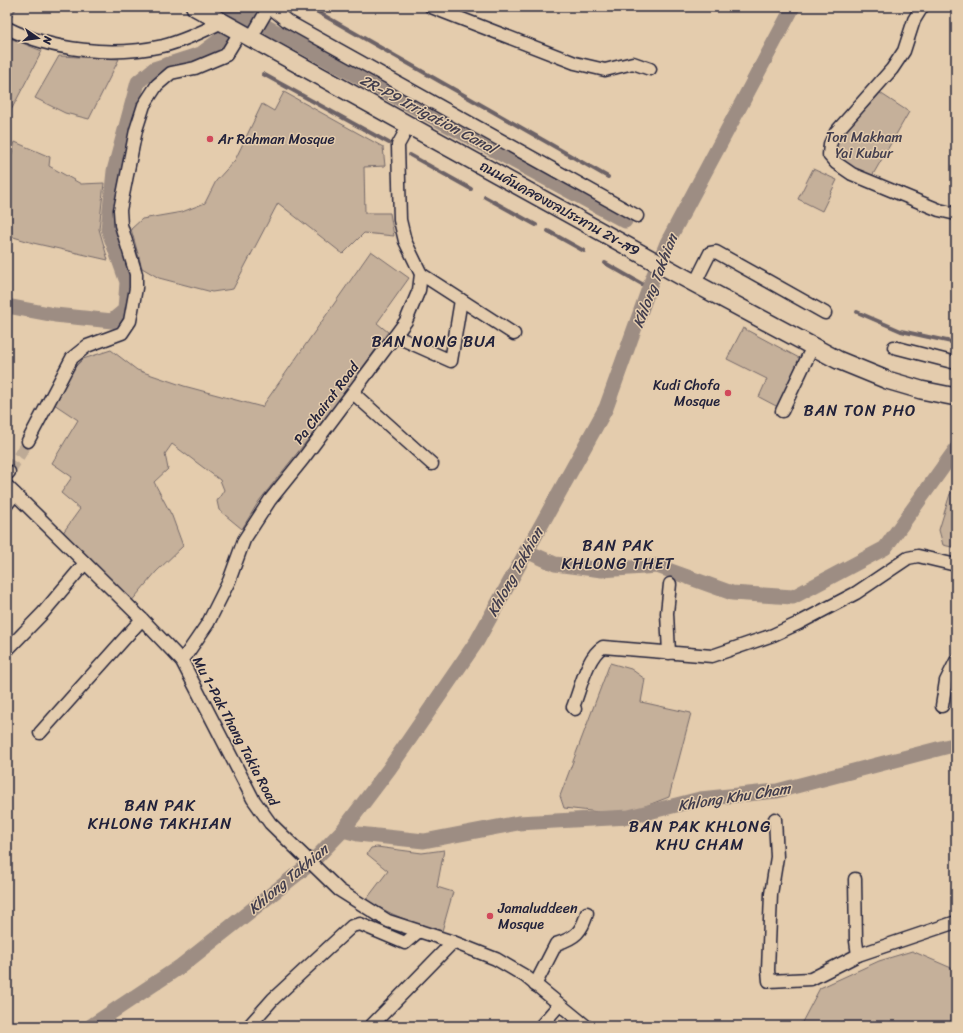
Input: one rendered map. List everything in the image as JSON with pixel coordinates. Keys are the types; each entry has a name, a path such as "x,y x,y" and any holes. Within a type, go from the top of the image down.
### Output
{"street":[{"name":"ถนนคันคลองชลประทาน 2ข-ส9","path":"195,7 222,22 249,34 409,125 689,280 844,363 887,380 921,390 956,397"},
{"path":"431,7 576,63 605,70 633,63 650,69"},
{"path":"922,7 914,20 904,51 892,69 836,132 830,144 829,155 836,163 852,174 939,210 956,214"},
{"path":"28,441 72,358 87,346 122,333 130,321 136,288 136,274 121,224 120,210 136,130 144,105 157,85 171,73 195,68 226,55 249,34 268,9 637,216"},
{"path":"7,28 54,45 89,50 132,51 164,46 204,31 222,22"},
{"path":"409,125 398,146 400,220 405,241 421,274 514,334"},
{"path":"689,280 710,253 713,252 825,313"},
{"name":"Pa Chairat Road","path":"182,661 208,623 229,581 244,540 270,500 353,393 406,321 420,290 421,274"},
{"path":"395,336 451,361 461,300"},
{"path":"782,411 813,346"},
{"path":"894,347 956,363"},
{"path":"353,393 432,464"},
{"path":"7,504 11,490"},
{"name":"Mu 1-Pak Thang Takia Road","path":"11,490 142,619 182,661 253,799 270,823 339,890 388,922 453,942 496,959 525,976 586,1026"},
{"path":"575,709 573,707 596,651 603,647 712,656 774,635 856,593 908,558 918,556 956,565"},
{"path":"7,650 42,614 85,563"},
{"path":"669,653 667,613 670,584"},
{"path":"40,733 142,619"},
{"path":"942,706 946,681 956,661"},
{"path":"775,819 777,857 771,894 768,970 769,981 811,979 858,955 956,922"},
{"path":"856,879 856,941 858,955"},
{"path":"535,985 556,944 568,940 584,927 587,913"},
{"path":"249,1026 273,999 352,926 360,924 405,944 419,931"},
{"path":"371,1026 453,942"},
{"path":"541,1026 559,1005"}],"green space":[{"path":"7,7 17,7 9,20 7,19"},
{"path":"7,37 42,51 7,118"},
{"path":"59,56 119,59 89,119 65,113 35,98"},
{"path":"284,92 383,147 385,166 364,167 365,213 390,213 394,236 364,233 343,254 278,203 233,289 212,292 159,278 142,268 131,229 142,219 182,212 205,203 216,181 235,160 262,104 274,111"},
{"name":"Ton Makham Yai Kubur","path":"880,93 909,112 871,178 845,163 840,158 837,146 840,137"},
{"path":"15,142 50,157 49,166 81,184 104,183 99,229 108,260 33,243 7,235 7,172"},
{"path":"813,169 837,180 822,211 798,199"},
{"path":"371,251 409,278 377,323 388,332 341,398 259,501 242,529 219,510 217,501 224,490 220,480 172,444 165,454 168,469 154,482 172,516 183,546 156,572 130,603 62,534 80,509 61,493 72,477 52,463 78,420 54,404 72,370 83,359 111,350 137,370 184,386 262,407"},
{"path":"743,328 801,359 778,407 759,397 767,379 727,359"},
{"path":"956,489 956,548 943,545 939,530 950,494"},
{"path":"610,663 631,669 645,679 641,702 691,713 669,797 633,811 608,813 564,808 560,796"},
{"path":"377,847 422,853 444,850 437,887 453,892 442,931 403,918 366,900 388,871 367,854 371,848"},
{"path":"912,951 956,970 956,1026 800,1026 820,988 879,961"}],"waterway":[{"name":"2R-P9 Irrigation Canal","path":"230,7 625,221"},
{"path":"309,7 608,177"},
{"name":"Khlong Takhian","path":"91,1026 181,966 311,863 343,830 389,769 477,641 606,408 653,277 667,243 793,7"},
{"path":"7,306 55,315 112,321 125,310 127,282 108,229 114,171 138,82 154,69 201,54 222,38"},
{"path":"263,74 389,143"},
{"path":"410,155 471,189"},
{"path":"485,197 536,225"},
{"path":"548,231 584,251"},
{"path":"605,263 649,288"},
{"path":"857,312 901,331 956,343"},
{"path":"526,551 555,564 602,570 657,566 732,593 793,597 885,548 956,449"},
{"name":"Khlong Khu Cham","path":"343,830 358,834 424,841 518,823 629,817 700,799 777,791 949,746 956,747"}],"tunnel":[{"path":"9,472 28,441"}],"place":[{"name":"Ar Rahman Mosque","path":"210,139"},
{"name":"Kudi Chofa Mosque","path":"728,393"},
{"name":"Jamaluddeen Mosque","path":"490,916"}],"district":[{"name":"BAN NONG BUA","path":"434,341"},
{"name":"BAN TON PHO","path":"860,410"},
{"name":"BAN PAK KHLONG THET","path":"618,554"},
{"name":"BAN PAK KHLONG TAKHIAN","path":"160,814"},
{"name":"BAN PAK KHLONG KHU CHAM","path":"700,835"}]}
